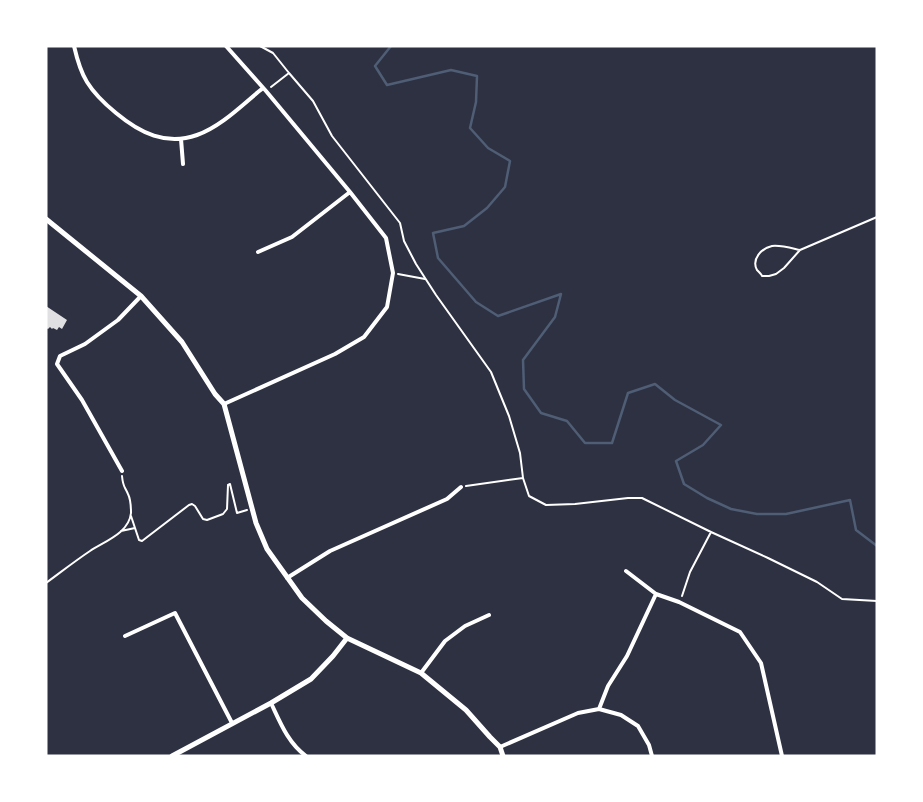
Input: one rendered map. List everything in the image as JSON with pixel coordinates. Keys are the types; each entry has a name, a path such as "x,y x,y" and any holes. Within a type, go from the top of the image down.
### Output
{"street":[{"path":"74,46 80,67 92,90 108,107 128,123 143,132 160,138 181,139 212,128 265,89"},
{"path":"224,404 335,354 364,337 387,307 393,273 386,238 265,89 226,46"},
{"path":"181,139 183,164"},
{"path":"258,252 292,237 350,192"},
{"path":"46,219 141,296 182,342 215,394 224,404 256,524 267,548 302,598 347,638 421,673 466,710 500,747 503,756"},
{"path":"122,471 82,400 57,364 60,356 85,344 118,320 141,296"},
{"path":"287,578 330,551 446,499 461,487"},
{"path":"626,571 656,594 680,602 740,632 761,663 782,756"},
{"path":"599,710 608,686 627,656 656,594"},
{"path":"126,636 175,613 232,723"},
{"path":"421,673 446,641 465,626 489,615"},
{"path":"172,756 271,703 311,679 347,638"},
{"path":"271,703 289,738 306,756"},
{"path":"500,747 578,713 599,710 621,716 638,726 649,744 652,756"}],"lane":[{"path":"800,250 772,246 765,249 756,258 756,269 762,276 776,274 800,250 877,217"}],"path":[{"path":"260,46 273,53 313,101 332,136 400,223 404,241 416,264 491,372 509,416 520,453 523,478 529,496 546,505 642,498 817,582 842,599 877,601"},
{"path":"265,89 288,73"},
{"path":"393,273 426,279"},
{"path":"122,471 122,486 128,493 131,503 131,516 139,540 142,541 189,505 195,506 203,519 207,520 223,514 227,509 228,484 230,484 236,513 251,509"},
{"path":"461,487 523,478"},
{"path":"46,583 92,550 110,540 121,531 131,516"},
{"path":"121,531 135,528"},
{"path":"680,602 690,572 711,532"}],"building":[{"path":"46,306 67,320 62,329 59,327 57,330 50,327 46,328"}],"waterway":[{"path":"391,46 375,66 387,85 451,70 477,76 476,102 470,128 488,148 510,161 505,187 487,208 464,226 433,233 438,258 476,302 498,316 561,294 555,317 523,360 524,389 541,413 567,421 585,443 612,443 628,393 655,384 675,400 721,425 703,445 676,461 684,484 707,498 731,509 757,514 786,514 850,500 856,530 877,546"}]}
